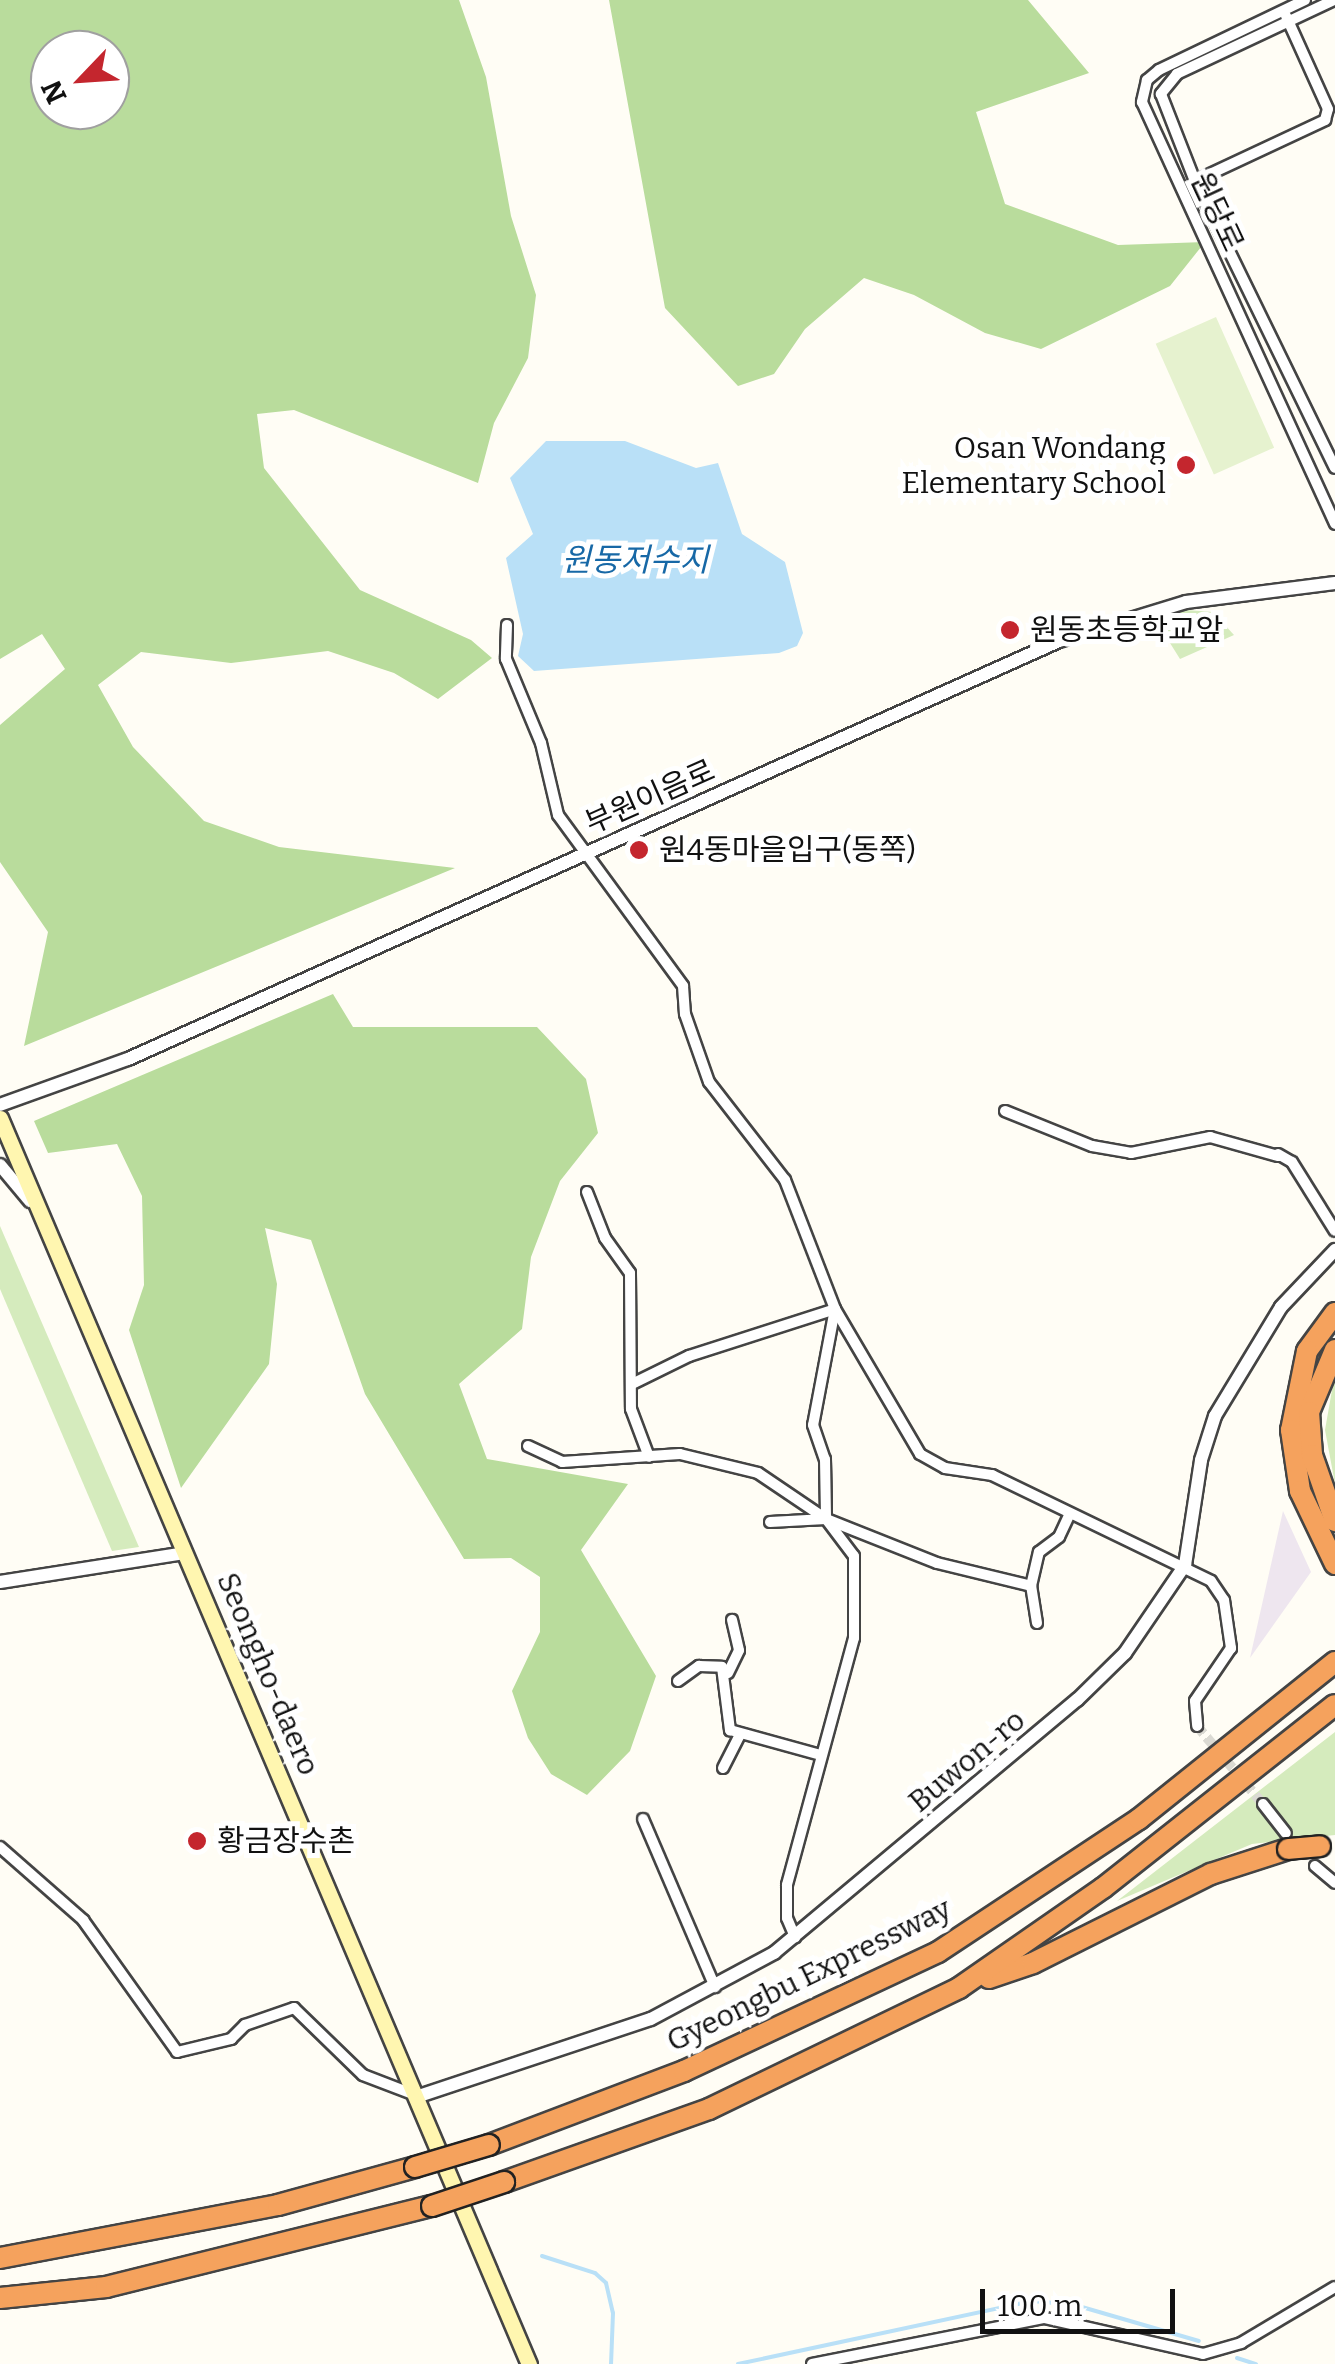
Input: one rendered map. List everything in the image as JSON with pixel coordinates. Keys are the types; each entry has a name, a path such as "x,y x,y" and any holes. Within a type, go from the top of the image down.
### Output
{"highway":[{"path":"1335,1312 1307,1351 1291,1430 1300,1491 1335,1564"},
{"path":"1335,1350 1309,1412 1312,1456 1335,1521"},
{"name":"Gyeongbu Expressway","path":"0,2258 278,2205 489,2145 684,2071 938,1952 1139,1819 1330,1667"},
{"path":"959,1988 1103,1888 1335,1705"},
{"path":"0,2298 106,2286 432,2206 504,2182 708,2108 959,1988 1033,1963 1211,1874 1287,1841 1324,1853"}],"main road":[{"name":"Seongho-daero","path":"0,1118 419,2096 529,2364"}],"street":[{"name":"원당로","path":"1306,0 1286,16 1166,85 1161,106 1335,468"},
{"name":"원당로","path":"1334,0 1159,70 1147,80 1142,102 1335,524"},
{"path":"1195,181 1326,120 1328,109 1286,16"},
{"name":"부원이음로","path":"0,1105 128,1059 1059,641 1186,602 1335,583"},
{"path":"507,624 513,684 541,742 558,816 683,986 685,1014 708,1082 786,1180 835,1309 920,1454 945,1468 992,1475 1211,1581 1224,1600 1231,1637 1226,1657 1195,1702 1197,1726"},
{"path":"1006,1111 1092,1146 1131,1153 1210,1137 1278,1155 1292,1162 1335,1232"},
{"path":"0,1165 43,1218"},
{"path":"587,1192 605,1238 630,1273 631,1409 649,1458"},
{"name":"Buwon-ro","path":"419,2096 609,2034 715,1987 796,1936 1077,1700 1125,1653 1185,1566 1201,1460 1222,1402 1280,1307 1335,1250"},
{"path":"632,1384 690,1356 835,1309"},
{"path":"796,1936 787,1918 787,1885 859,1601 854,1556 826,1518 825,1460 814,1425 835,1309"},
{"path":"528,1446 562,1462 708,1457 758,1474 826,1518 937,1563 1031,1586"},
{"path":"1037,1623 1031,1586 1039,1552 1059,1536 1070,1516"},
{"path":"770,1522 826,1518"},
{"path":"0,1582 186,1554"},
{"path":"732,1620 739,1650 728,1672 726,1723 740,1735 821,1755"},
{"path":"678,1681 699,1666 728,1672"},
{"path":"723,1768 740,1735"},
{"path":"1263,1804 1287,1841"},
{"path":"644,1819 715,1987"},
{"path":"0,1848 83,1920 177,2052 231,2038 245,2026 294,2008 363,2076 419,2096"},
{"path":"1324,1853 1335,1883"},
{"path":"812,2364 1045,2318 1203,2354 1241,2343 1335,2286"}],"shaded area":[{"path":"1283,1511 1311,1572 1250,1658"}],"green space":[{"path":"0,0 459,0 486,77 511,216 536,295 528,358 494,423 478,483 294,410 257,414 264,468 360,590 471,640 492,658 438,699 394,673 328,651 231,663 141,652 98,685 133,747 204,821 279,847 455,868 24,1046 48,932 0,862 0,725 65,669 42,634 0,659"},
{"path":"609,0 1028,0 1089,73 976,112 1005,204 1118,245 1205,242 1170,286 1041,349 985,333 914,295 864,278 805,329 774,374 738,386 665,308"},
{"path":"1216,317 1274,448 1214,474 1156,344"},
{"path":"1186,610 1213,612 1234,635 1180,659 1155,619"},
{"path":"333,994 353,1027 537,1027 586,1079 598,1133 560,1181 531,1257 522,1329 459,1384 487,1459 628,1484 581,1550 656,1676 630,1751 587,1795 551,1774 528,1738 512,1691 540,1632 540,1577 511,1558 464,1559 365,1394 311,1240 265,1228 277,1284 269,1364 181,1488 129,1330 144,1285 142,1196 117,1144 48,1153 34,1121"},
{"path":"0,1226 139,1547 112,1551 0,1289"},
{"path":"1335,1373 1335,1484 1325,1430"},
{"path":"1335,1732 1335,1835 1252,1844 1117,1901"}],"water":[{"name":"원동저수지","path":"546,441 625,441 696,468 718,463 742,534 785,562 803,633 797,646 779,653 534,671 518,656 523,634 506,558 533,534 510,478"}],"waterway":[{"path":"542,2256 595,2273 606,2283 613,2313 611,2364"},
{"path":"738,2364 1033,2301 1075,2305 1199,2341"},
{"path":"1237,2358 1256,2364"}],"tunnel":[{"path":"1197,1726 1263,1804"}],"place":[{"name":"Osan Wondang Elementary School","path":"1186,465"},
{"name":"원동초등학교앞","path":"1010,630"},
{"name":"원4동마을입구(동쪽)","path":"639,850"},
{"name":"황금장수촌","path":"197,1841"}]}
